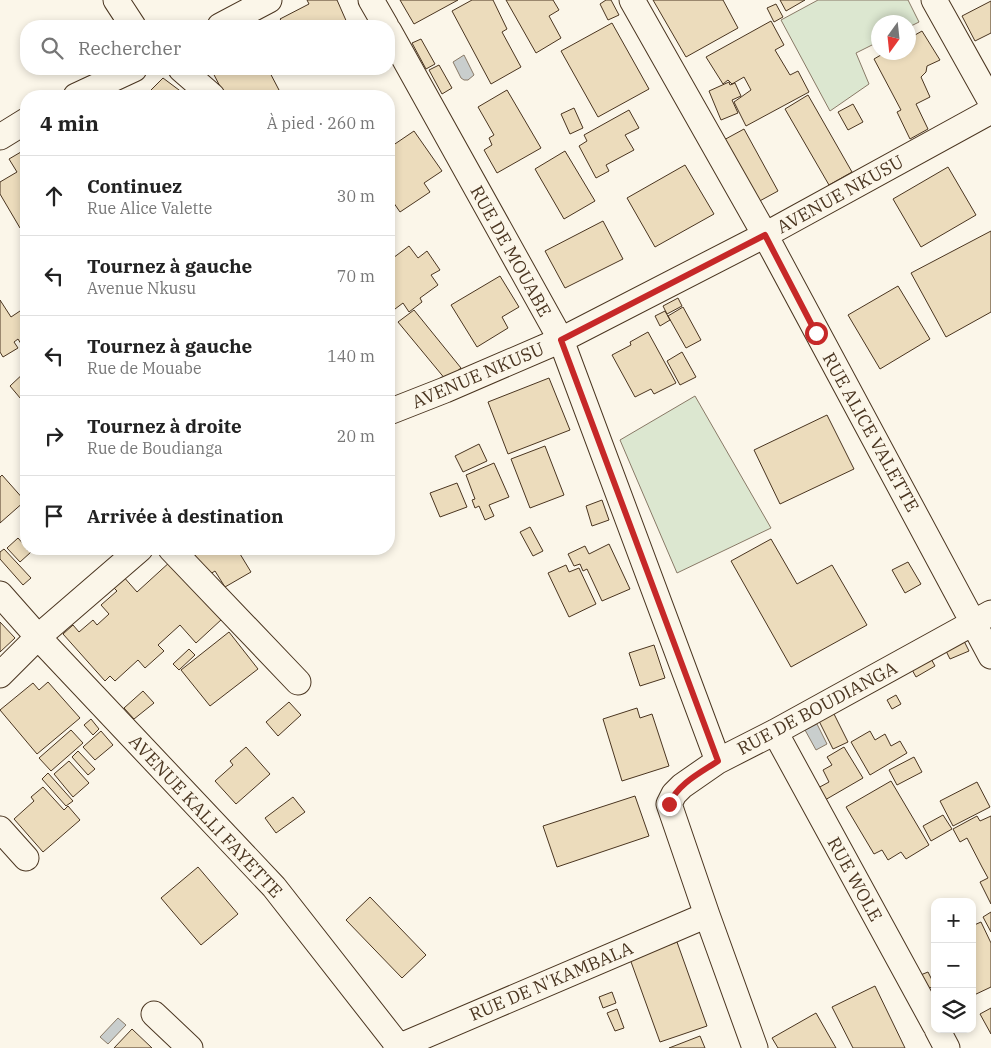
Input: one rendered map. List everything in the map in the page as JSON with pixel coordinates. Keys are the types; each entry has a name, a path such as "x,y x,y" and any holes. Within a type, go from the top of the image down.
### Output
{"street":[{"path":"116,0 129,20"},
{"path":"231,20 269,0"},
{"path":"371,0 383,20"},
{"name":"RUE ALICE VALETTE","path":"632,0 982,618 991,656"},
{"path":"934,0 991,102"},
{"name":"RUE DE MOUABE","path":"395,42 561,340 718,761"},
{"path":"89,90 121,75"},
{"path":"188,75 205,90"},
{"name":"AVENUE NKUSU","path":"395,410 561,340 765,235 991,111"},
{"path":"0,136 20,124"},
{"path":"0,675 38,637 133,555"},
{"path":"178,555 298,682"},
{"name":"AVENUE KALLI FAYETTE","path":"0,594 38,637 274,887 398,1047"},
{"name":"RUE DE BOUDIANGA","path":"755,1048 669,804 674,794 682,786 718,761 775,732 982,618"},
{"name":"RUE WOLE","path":"775,732 931,1019"},
{"path":"0,829 26,858"},
{"name":"RUE DE N'KAMBALA","path":"398,1047 707,915"},
{"path":"154,1014 190,1048"},
{"path":"939,1033 947,1048"}],"green space":[{"path":"818,0 908,0 916,15 871,15 871,46 856,53 869,84 830,111 781,20"},
{"path":"695,396 771,528 677,573 620,440"}],"shaded area":[{"path":"464,55 474,75 468,80 461,78 453,62"},
{"path":"817,724 827,744 816,750 805,730"},
{"path":"118,1018 126,1025 108,1044 100,1037"}],"building":[{"path":"307,0 337,0 346,20 280,19 309,4"},
{"path":"400,0 458,0 414,24"},
{"path":"472,0 493,0 507,29 502,32 521,67 491,84 452,11"},
{"path":"506,0 553,0 559,10 549,16 561,38 536,53"},
{"path":"606,0 611,0 619,15 608,20 600,4"},
{"path":"653,0 723,0 738,28 686,57"},
{"path":"780,0 805,0 786,11"},
{"path":"991,1 991,33 975,41 962,16"},
{"path":"776,4 783,17 774,22 767,8"},
{"path":"771,21 784,45 775,50 790,75 798,71 809,92 746,126 734,102 751,90 744,77 732,84 728,80 723,84 706,57"},
{"path":"612,23 649,89 598,117 561,51"},
{"path":"922,31 940,60 927,66 926,72 921,77 930,97 916,104 928,129 910,139 897,112 901,110 875,60 916,60 916,34"},
{"path":"421,39 435,64 426,69 412,43"},
{"path":"439,65 452,88 442,94 429,70"},
{"path":"214,75 271,75 279,90 222,90"},
{"path":"163,78 179,90 151,90"},
{"path":"729,82 730,85 735,83 741,96 732,100 738,113 721,120 709,91"},
{"path":"507,90 541,148 497,173 484,150 492,145 489,138 494,135 478,107"},
{"path":"808,95 852,172 829,185 785,109"},
{"path":"853,104 863,122 848,130 838,112"},
{"path":"574,108 583,128 570,134 561,114"},
{"path":"629,110 639,128 625,135 634,150 606,165 609,171 596,178 579,146 587,141 584,135"},
{"path":"744,129 778,191 756,203 722,141"},
{"path":"414,131 442,171 424,183 430,192 400,212 395,205 395,144"},
{"path":"565,151 595,201 564,219 535,169"},
{"path":"20,153 20,228 0,194 0,182 17,172 9,159"},
{"path":"685,165 714,214 655,247 627,198"},
{"path":"948,167 976,215 921,247 893,199"},
{"path":"603,221 623,259 565,288 545,251"},
{"path":"991,231 991,312 946,337 911,273"},
{"path":"409,246 418,258 427,251 440,270 431,275 438,285 420,298 422,302 409,312 403,303 395,309 395,256"},
{"path":"500,276 519,307 502,317 508,328 477,347 451,305"},
{"path":"898,286 930,339 880,369 848,315"},
{"path":"678,298 682,306 667,314 663,306"},
{"path":"0,300 11,317 20,311 20,342 18,339 14,342 18,348 3,357 0,352"},
{"path":"683,307 701,340 686,348 668,316"},
{"path":"414,310 461,368 446,380 398,322"},
{"path":"665,311 670,320 660,326 655,316"},
{"path":"648,332 676,383 654,394 651,389 635,397 612,355 631,345 630,342"},
{"path":"682,352 696,377 680,385 667,361"},
{"path":"20,377 20,398 10,386"},
{"path":"549,378 570,430 508,454 488,402"},
{"path":"827,415 854,469 780,504 754,450"},
{"path":"479,444 487,461 463,472 455,456"},
{"path":"545,446 564,495 530,508 511,459"},
{"path":"494,463 509,497 489,505 494,516 485,520 479,506 475,508 472,500 475,499 466,475"},
{"path":"2,475 20,495 20,505 0,523 0,477"},
{"path":"457,483 467,507 440,517 430,493"},
{"path":"602,500 609,520 592,526 586,506"},
{"path":"530,527 543,551 533,556 520,532"},
{"path":"18,538 20,540 20,555 28,555 20,562 7,548"},
{"path":"771,539 797,584 832,565 867,625 791,667 731,561"},
{"path":"609,544 630,589 602,601 587,569 583,571 580,564 574,566 568,554 585,546 589,554"},
{"path":"4,549 31,578 23,585 0,559 0,552"},
{"path":"195,555 241,555 251,572 225,587 215,571 207,576"},
{"path":"171,561 222,619 196,643 180,625 158,645 164,651 145,668 138,660 115,681 110,676 105,681 63,634 73,625 79,632 93,620 97,625 109,614 101,605 117,591 111,585 122,575 137,592"},
{"path":"908,562 921,584 905,593 892,570"},
{"path":"566,565 569,572 579,568 596,604 569,617 548,573"},
{"path":"0,622 15,638 0,652"},
{"path":"229,632 258,669 210,706 181,670"},
{"path":"964,641 969,651 950,659 945,649"},
{"path":"654,645 665,678 640,686 629,653"},
{"path":"189,649 195,655 179,670 173,664"},
{"path":"929,655 935,666 916,677 910,666"},
{"path":"48,682 80,718 37,754 0,710 33,683 39,690"},
{"path":"143,691 154,703 134,719 124,708"},
{"path":"896,695 901,704 892,709 887,700"},
{"path":"289,702 301,715 278,736 266,722"},
{"path":"637,708 640,718 652,714 669,766 622,781 603,719"},
{"path":"832,710 848,742 833,749 817,717"},
{"path":"91,719 99,729 93,735 84,725"},
{"path":"71,730 83,743 51,771 39,758"},
{"path":"101,731 113,745 95,760 83,747"},
{"path":"870,731 875,740 885,734 891,746 900,741 907,753 870,775 851,742"},
{"path":"246,747 270,774 236,804 215,781 233,765 230,761"},
{"path":"844,747 863,778 825,800 818,788 829,782 823,770 832,765 827,757"},
{"path":"78,751 95,769 88,775 72,757"},
{"path":"914,757 922,772 897,785 889,770"},
{"path":"69,761 89,783 73,797 54,774"},
{"path":"48,773 73,801 66,806 42,779"},
{"path":"891,781 929,845 906,859 901,852 888,860 882,850 874,854 846,807"},
{"path":"977,782 990,807 953,826 940,801"},
{"path":"43,787 64,810 68,806 80,820 43,852 14,819 34,801 31,797"},
{"path":"635,796 649,836 557,867 543,826"},
{"path":"293,797 305,812 276,833 265,818"},
{"path":"943,815 952,829 931,841 923,826"},
{"path":"977,816 980,821 991,816 991,904 980,882 988,878 967,838 960,842 953,829"},
{"path":"198,867 238,914 201,945 161,898"},
{"path":"370,897 426,955 402,978 346,920"},
{"path":"991,912 991,932 983,917"},
{"path":"981,922 991,943 991,987 976,994 976,943 976,924"},
{"path":"677,942 707,1026 660,1042 630,959"},
{"path":"928,972 931,978 931,987 924,990 918,976"},
{"path":"875,986 905,1048 853,1048 832,1007"},
{"path":"612,992 616,1003 603,1008 599,997"},
{"path":"991,1008 991,1034 980,1014"},
{"path":"617,1009 624,1028 615,1031 607,1013"},
{"path":"816,1013 836,1048 778,1048 772,1038"},
{"path":"132,1029 152,1048 114,1048"},
{"path":"700,1036 705,1048 669,1048"}],"route":[{"path":"669,804 674,794 682,786 718,761 561,340 765,235 816,333"}]}
